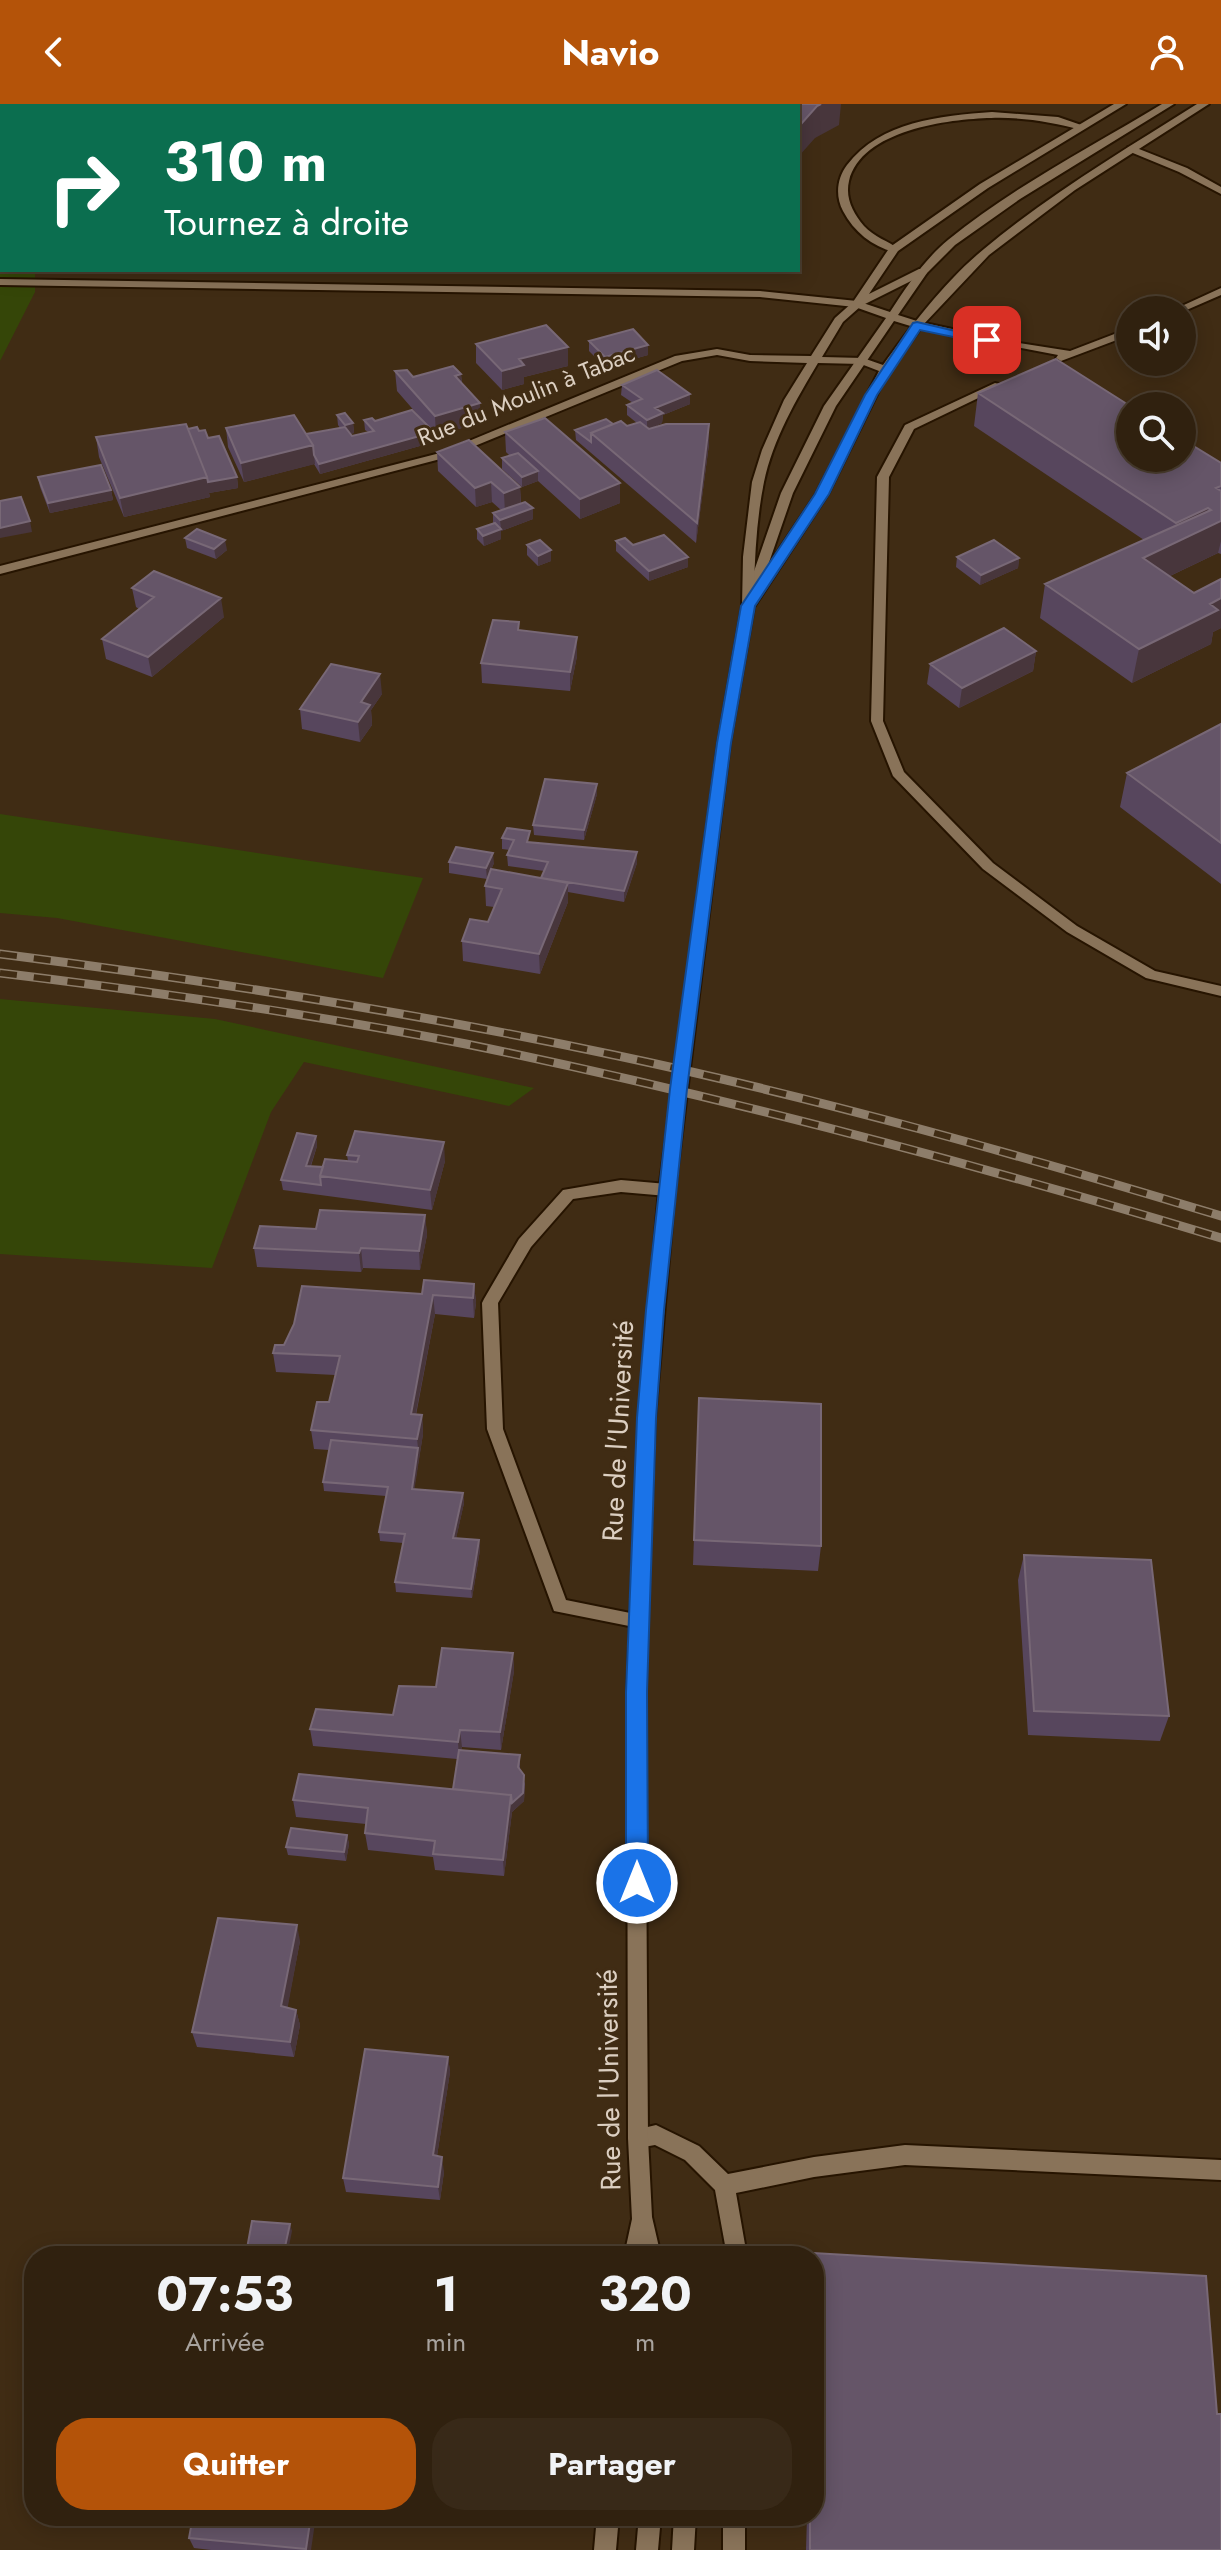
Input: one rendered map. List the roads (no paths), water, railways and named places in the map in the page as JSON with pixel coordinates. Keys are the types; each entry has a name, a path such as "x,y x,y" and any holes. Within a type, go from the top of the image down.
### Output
{"street":[{"path":"857,304 894,249 984,186 1121,104"},
{"path":"748,606 787,493 830,406 923,271 951,243 1016,197 1169,104"},
{"name":"Rue de l'Université","path":"748,606 822,494 862,412 917,325 985,253 1131,149 1204,104"},
{"path":"894,249 879,245 860,229 845,206 842,183 852,161 874,142 906,128 946,118 990,113 1066,119 1082,127"},
{"path":"1131,149 1173,165 1221,191"},
{"path":"857,304 923,271"},
{"path":"0,282 760,294 857,304 917,325 1071,354"},
{"path":"1196,302 1221,291"},
{"name":"Rue de l'Université","path":"649,2246 642,2217 638,2138 636,1692 647,1418 667,1190 724,743 748,606 749,557 758,482 790,400 839,320 857,304"},
{"path":"1047,364 1116,336"},
{"name":"Rue du Moulin à Tabac","path":"0,570 444,455 679,358 717,352 750,358 863,361 886,370"},
{"path":"1011,379 909,427 883,477 877,721 898,773 988,866 1072,929 1151,975 1221,991"},
{"path":"639,1621 560,1606 495,1429 490,1303 525,1243 568,1194 621,1186 667,1190"},
{"path":"638,2138 656,2135 692,2153 724,2185 735,2246"},
{"path":"724,2185 814,2167 905,2155 1221,2170"},
{"path":"642,2217 643,2246"},
{"name":"Rue de l'Université","path":"636,2246 642,2217"},
{"path":"605,2550 607,2526"},
{"path":"647,2550 649,2526"},
{"path":"683,2550 684,2526"},
{"path":"734,2526 734,2550"}],"railway":[{"path":"0,954 308,998 614,1055 919,1129 1221,1216"},
{"path":"0,973 292,1013 561,1064 846,1132 1221,1238"}]}
